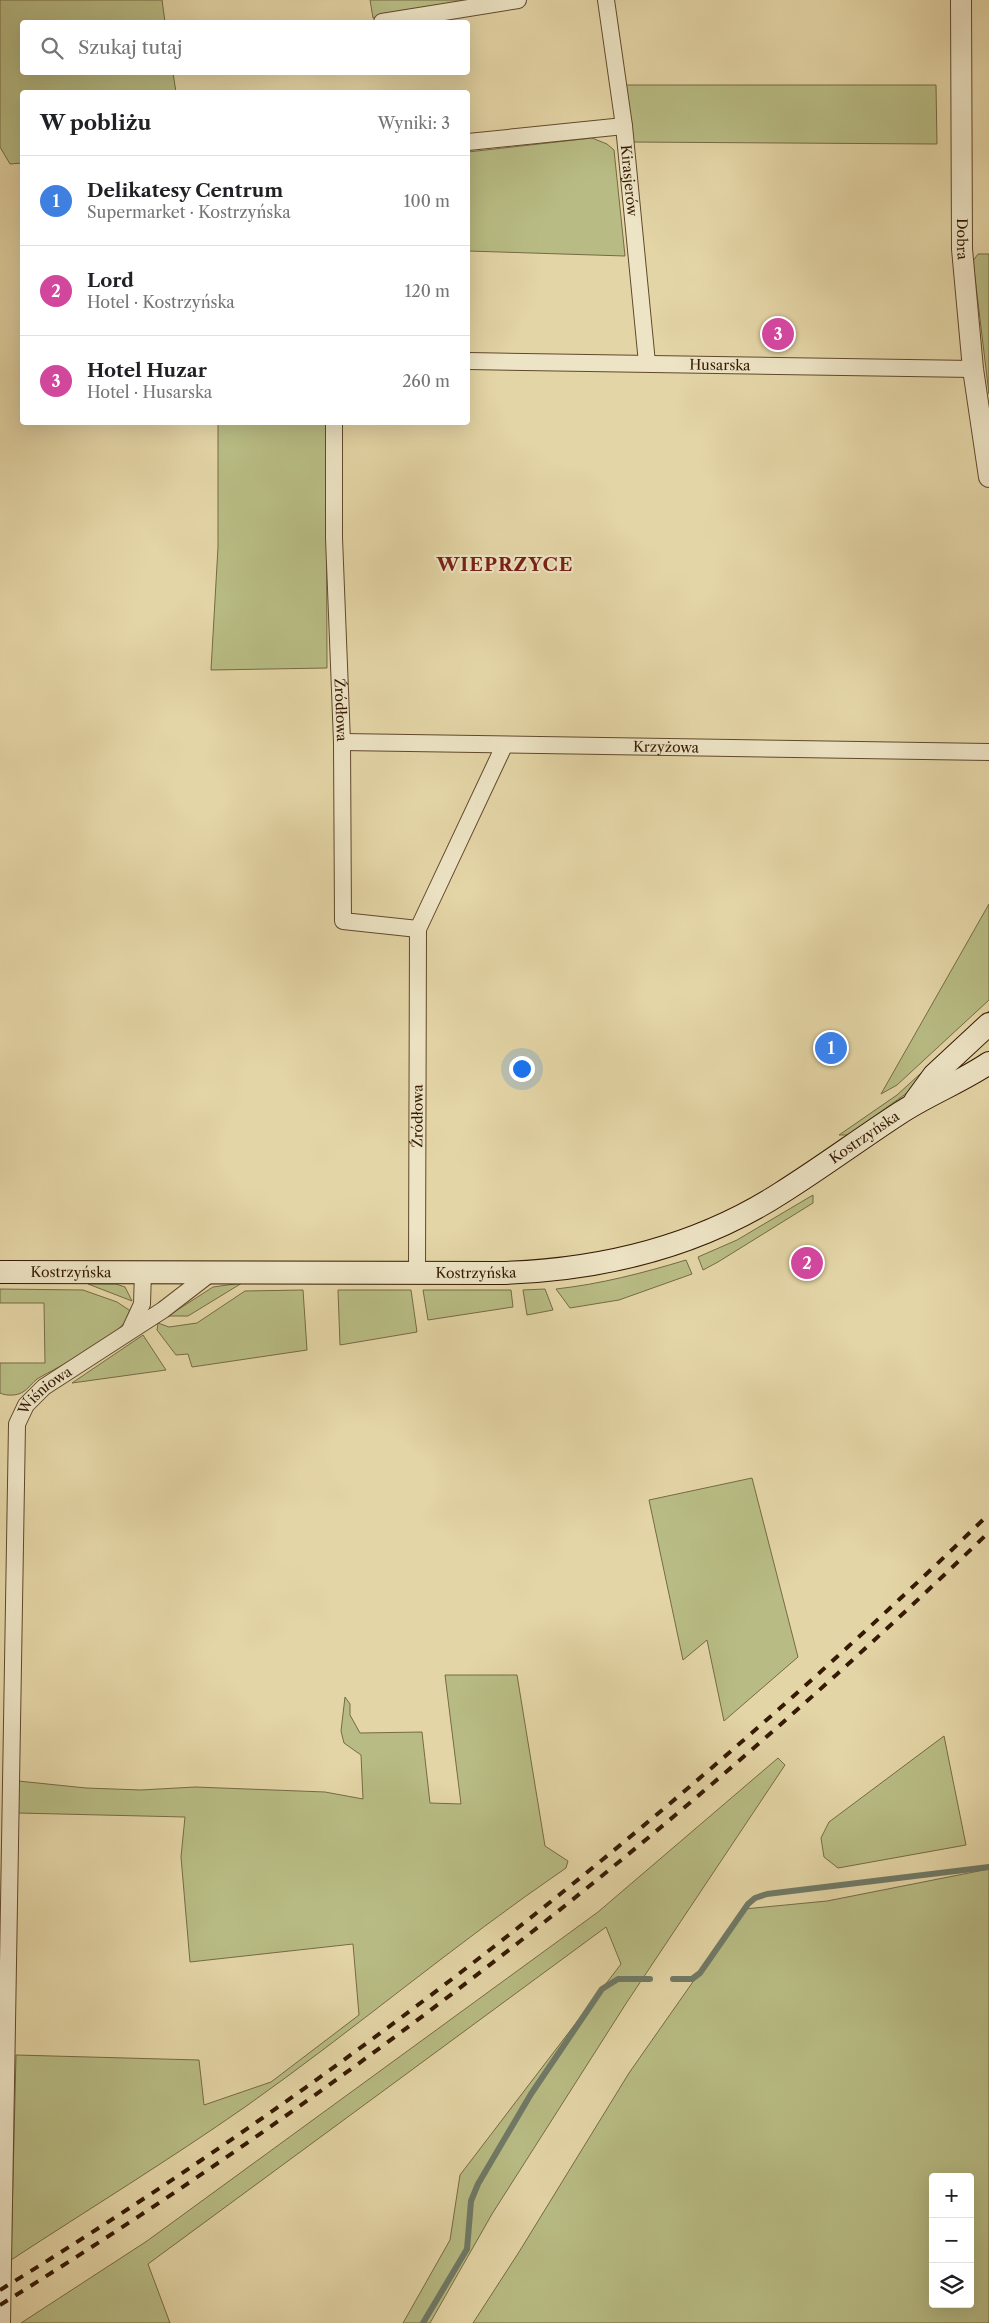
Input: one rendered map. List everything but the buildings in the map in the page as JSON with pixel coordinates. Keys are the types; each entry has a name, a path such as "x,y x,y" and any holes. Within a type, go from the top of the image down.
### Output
{"main road":[{"name":"Kostrzyńska","path":"911,1106 934,1075 989,1024"},
{"name":"Kostrzyńska","path":"0,1272 501,1273 560,1270 617,1260 664,1248 705,1233 780,1194 911,1106 989,1063"}],"street":[{"path":"394,20 518,0"},
{"name":"Kirasjerów","path":"606,0 624,126 648,363"},
{"name":"Dobra","path":"961,0 960,217 973,369 989,477"},
{"path":"470,142 624,126"},
{"name":"Husarska","path":"470,361 973,369"},
{"name":"Źródłowa","path":"334,425 334,538 342,742 343,921 418,929"},
{"name":"Krzyżowa","path":"342,742 989,752"},
{"name":"Źródłowa","path":"417,1272 418,929 504,746"},
{"path":"130,1330 142,1304 143,1272"},
{"name":"Wiśniowa","path":"2,2323 16,1435 21,1414 34,1395 130,1330 164,1310 211,1273"}],"green space":[{"path":"0,0 162,0 165,20 20,20 20,75 173,75 176,90 20,90 20,163 10,164 0,147"},
{"path":"370,0 487,0 373,18"},
{"path":"625,85 936,85 937,144 631,142"},
{"path":"592,138 607,144 614,150 625,256 470,251 470,152"},
{"path":"978,254 989,254 989,394 973,261"},
{"path":"218,425 326,425 327,668 211,670 218,547"},
{"path":"989,904 989,1000 897,1085 881,1094"},
{"path":"989,1011 989,1017 907,1093 848,1135 839,1135 897,1095"},
{"path":"813,1195 813,1203 703,1270 698,1257 737,1240"},
{"path":"686,1260 692,1274 619,1300 570,1308 556,1289 622,1278"},
{"path":"242,1283 188,1316 168,1316 213,1287"},
{"path":"88,1284 116,1284 125,1287 132,1301"},
{"path":"0,1289 83,1290 117,1302 132,1312 116,1331 89,1350 37,1379 23,1392 15,1395 5,1395 0,1393 0,1363 45,1363 44,1303 0,1303"},
{"path":"545,1289 553,1310 527,1315 523,1290"},
{"path":"303,1290 307,1350 192,1367 188,1354 176,1355 157,1330 158,1323 169,1327 197,1323 245,1291"},
{"path":"338,1290 411,1290 417,1332 340,1345"},
{"path":"423,1290 511,1290 513,1307 428,1320"},
{"path":"143,1335 166,1370 72,1383"},
{"path":"752,1478 798,1657 724,1721 707,1640 683,1660 649,1500"},
{"path":"445,1675 517,1675 545,1846 568,1861 566,1868 485,1926 326,2048 245,2107 11,2260 16,2055 199,2060 204,2105 271,2082 359,2015 353,1944 190,1962 181,1857 185,1817 18,1813 18,1781 86,1788 141,1790 195,1787 325,1792 363,1799 361,1755 344,1743 341,1731 345,1697 350,1704 350,1715 360,1733 422,1732 430,1803 461,1804"},
{"path":"944,1736 966,1845 838,1868 824,1857 821,1838 829,1822"},
{"path":"778,1758 785,1765 627,2002 492,2214 430,2323 403,2323 450,2240 460,2175 621,1964 606,1927 148,2264 170,2323 21,2323 147,2241 598,1912"},
{"path":"989,1869 989,2323 473,2323 629,2073 744,1909 827,1901"}],"waterway":[{"path":"673,1979 692,1979 700,1973 748,1904 755,1898 767,1894 989,1867"},
{"path":"423,2323 467,2249 471,2201 478,2184 531,2094 602,1989 618,1979 650,1979"}],"railway":[{"path":"0,2290 133,2206 263,2117 391,2025 516,1929 638,1830 758,1728 875,1622 989,1514"},
{"path":"0,2305 133,2220 263,2132 390,2040 515,1945 637,1847 757,1745 874,1640 989,1532"}],"place":[{"name":"Hotel Huzar","path":"778,334"},
{"name":"Delikatesy Centrum","path":"831,1048"},
{"name":"Lord","path":"807,1263"}],"district":[{"name":"WIEPRZYCE","path":"505,564"}]}
